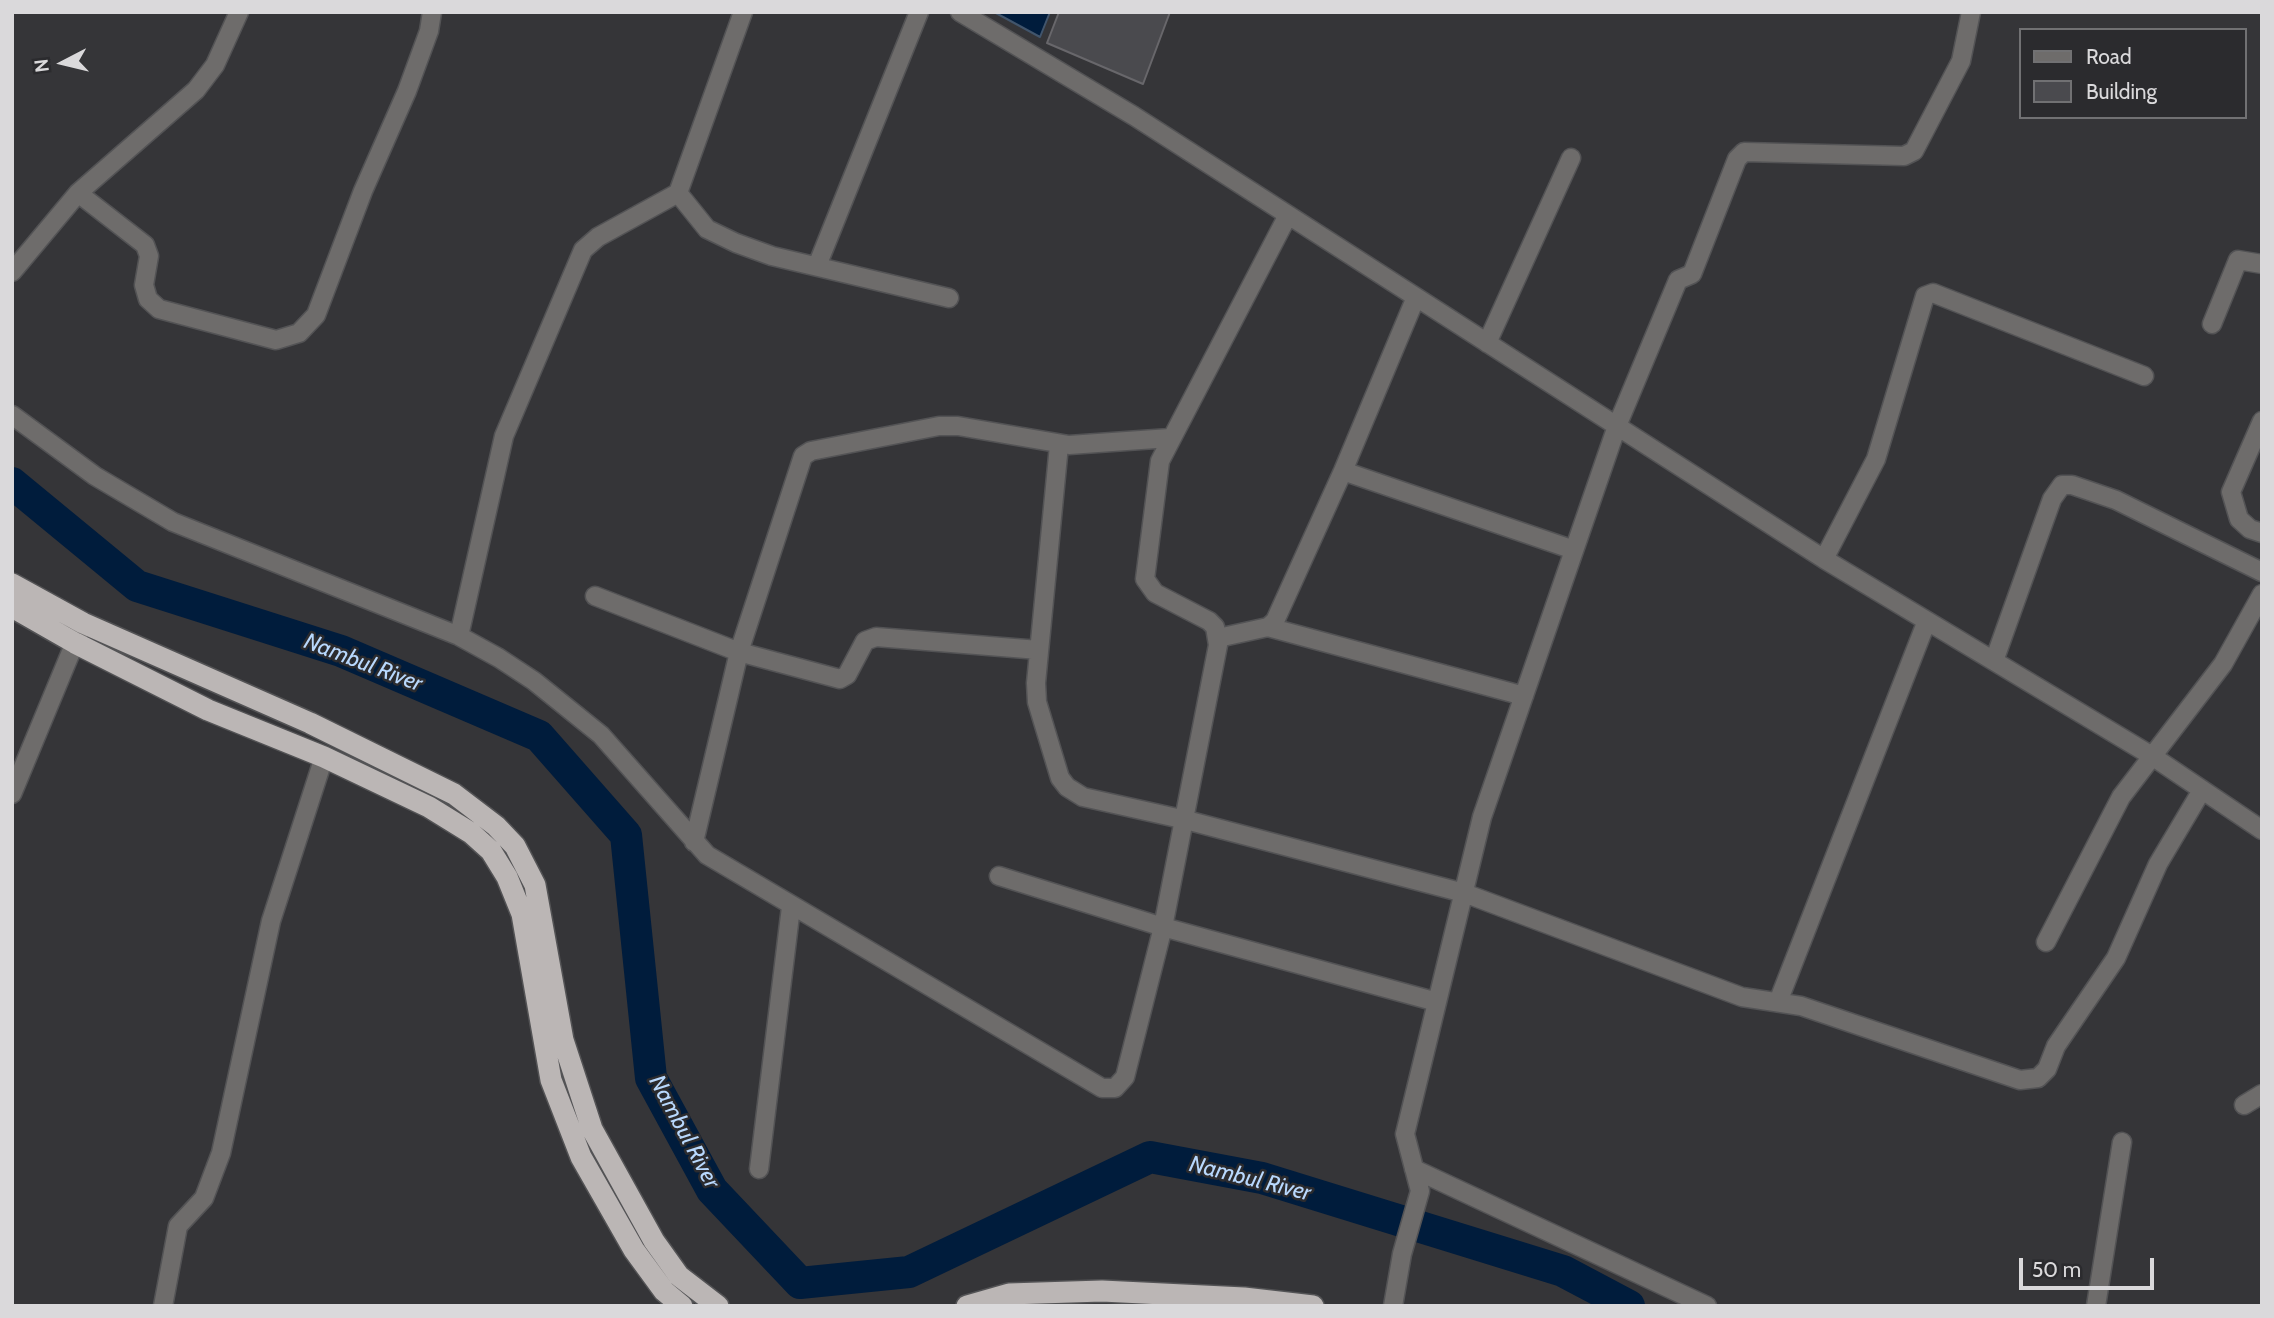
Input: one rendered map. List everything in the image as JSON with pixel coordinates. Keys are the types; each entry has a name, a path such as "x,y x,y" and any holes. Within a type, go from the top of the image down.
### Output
{"highway":[{"path":"12,584 79,633 208,710 324,757 429,807 471,833 491,851 507,877 522,914 551,1080 581,1157 634,1250 664,1291 682,1306"},
{"path":"12,607 310,723 454,794 496,825 516,846 535,885 563,1040 592,1129 654,1241 679,1276 718,1306"},
{"path":"967,1306 1009,1294 1055,1291 1188,1295 1313,1306"}],"street":[{"path":"12,272 78,193 196,90 215,65 239,12"},
{"path":"78,193 145,245 149,256 144,285 148,299 159,309 276,340 299,333 316,315 363,191 407,91 429,32 432,12"},
{"path":"459,636 504,436 583,250 593,239 678,192 743,12"},
{"path":"817,266 919,12"},
{"path":"960,12 1134,116 1824,559 2152,757 2262,830"},
{"path":"1393,1306 1402,1254 1420,1191 1405,1134 1482,817 1617,426 1678,280 1692,274 1739,155 1744,152 1909,155 1918,145 1961,61 1971,12"},
{"path":"1487,343 1570,158"},
{"path":"678,192 699,222 715,234 772,256 949,298"},
{"path":"12,415 95,477 173,522 459,636 534,681 600,735 626,761 707,855 791,907 1108,1089 1122,1083 1125,1077 1163,927 1186,820 1218,639 1215,627 1209,621 1154,593 1145,579 1160,461 1289,215"},
{"path":"2212,324 2238,260 2262,264"},
{"path":"1824,559 1876,459 1925,296 1933,293 2144,376"},
{"path":"1268,627 1276,618 1343,471 1416,297"},
{"path":"2262,421 2231,492 2239,519 2250,529 2262,534"},
{"path":"694,842 739,652 803,456 811,451 939,426 958,426 1059,444 1170,438"},
{"path":"1059,444 1039,650 1037,702 1060,778 1067,787 1083,797 1186,820 1464,893 1729,993 1801,1006 2020,1080 2038,1078 2047,1069 2056,1046 2116,958 2158,864 2202,790"},
{"path":"1343,471 1574,550"},
{"path":"1994,662 2052,499 2062,485 2072,485 2116,500 2262,572"},
{"path":"2046,942 2117,805 2222,664 2262,593"},
{"path":"595,596 739,652 840,679 847,676 865,641 876,636 1039,650"},
{"path":"1778,1002 1926,623"},
{"path":"1218,639 1268,627 1524,696"},
{"path":"12,794 79,633"},
{"path":"163,1306 178,1226 204,1198 220,1153 271,921 324,757"},
{"path":"999,876 1163,927 1437,1002"},
{"path":"759,1169 791,907"},
{"path":"2244,1105 2262,1094"},
{"path":"2096,1306 2122,1142"},
{"path":"1414,1169 1707,1306"}],"water":[{"path":"994,12 1050,12 1040,37"}],"building":[{"path":"1059,12 1170,12 1143,84 1047,43"}],"waterway":[{"name":"Nambul River","path":"12,483 137,586 341,651 539,736 626,835 651,1078 712,1190 800,1283 909,1272 1150,1157 1262,1178 1563,1271 1629,1306"}]}
